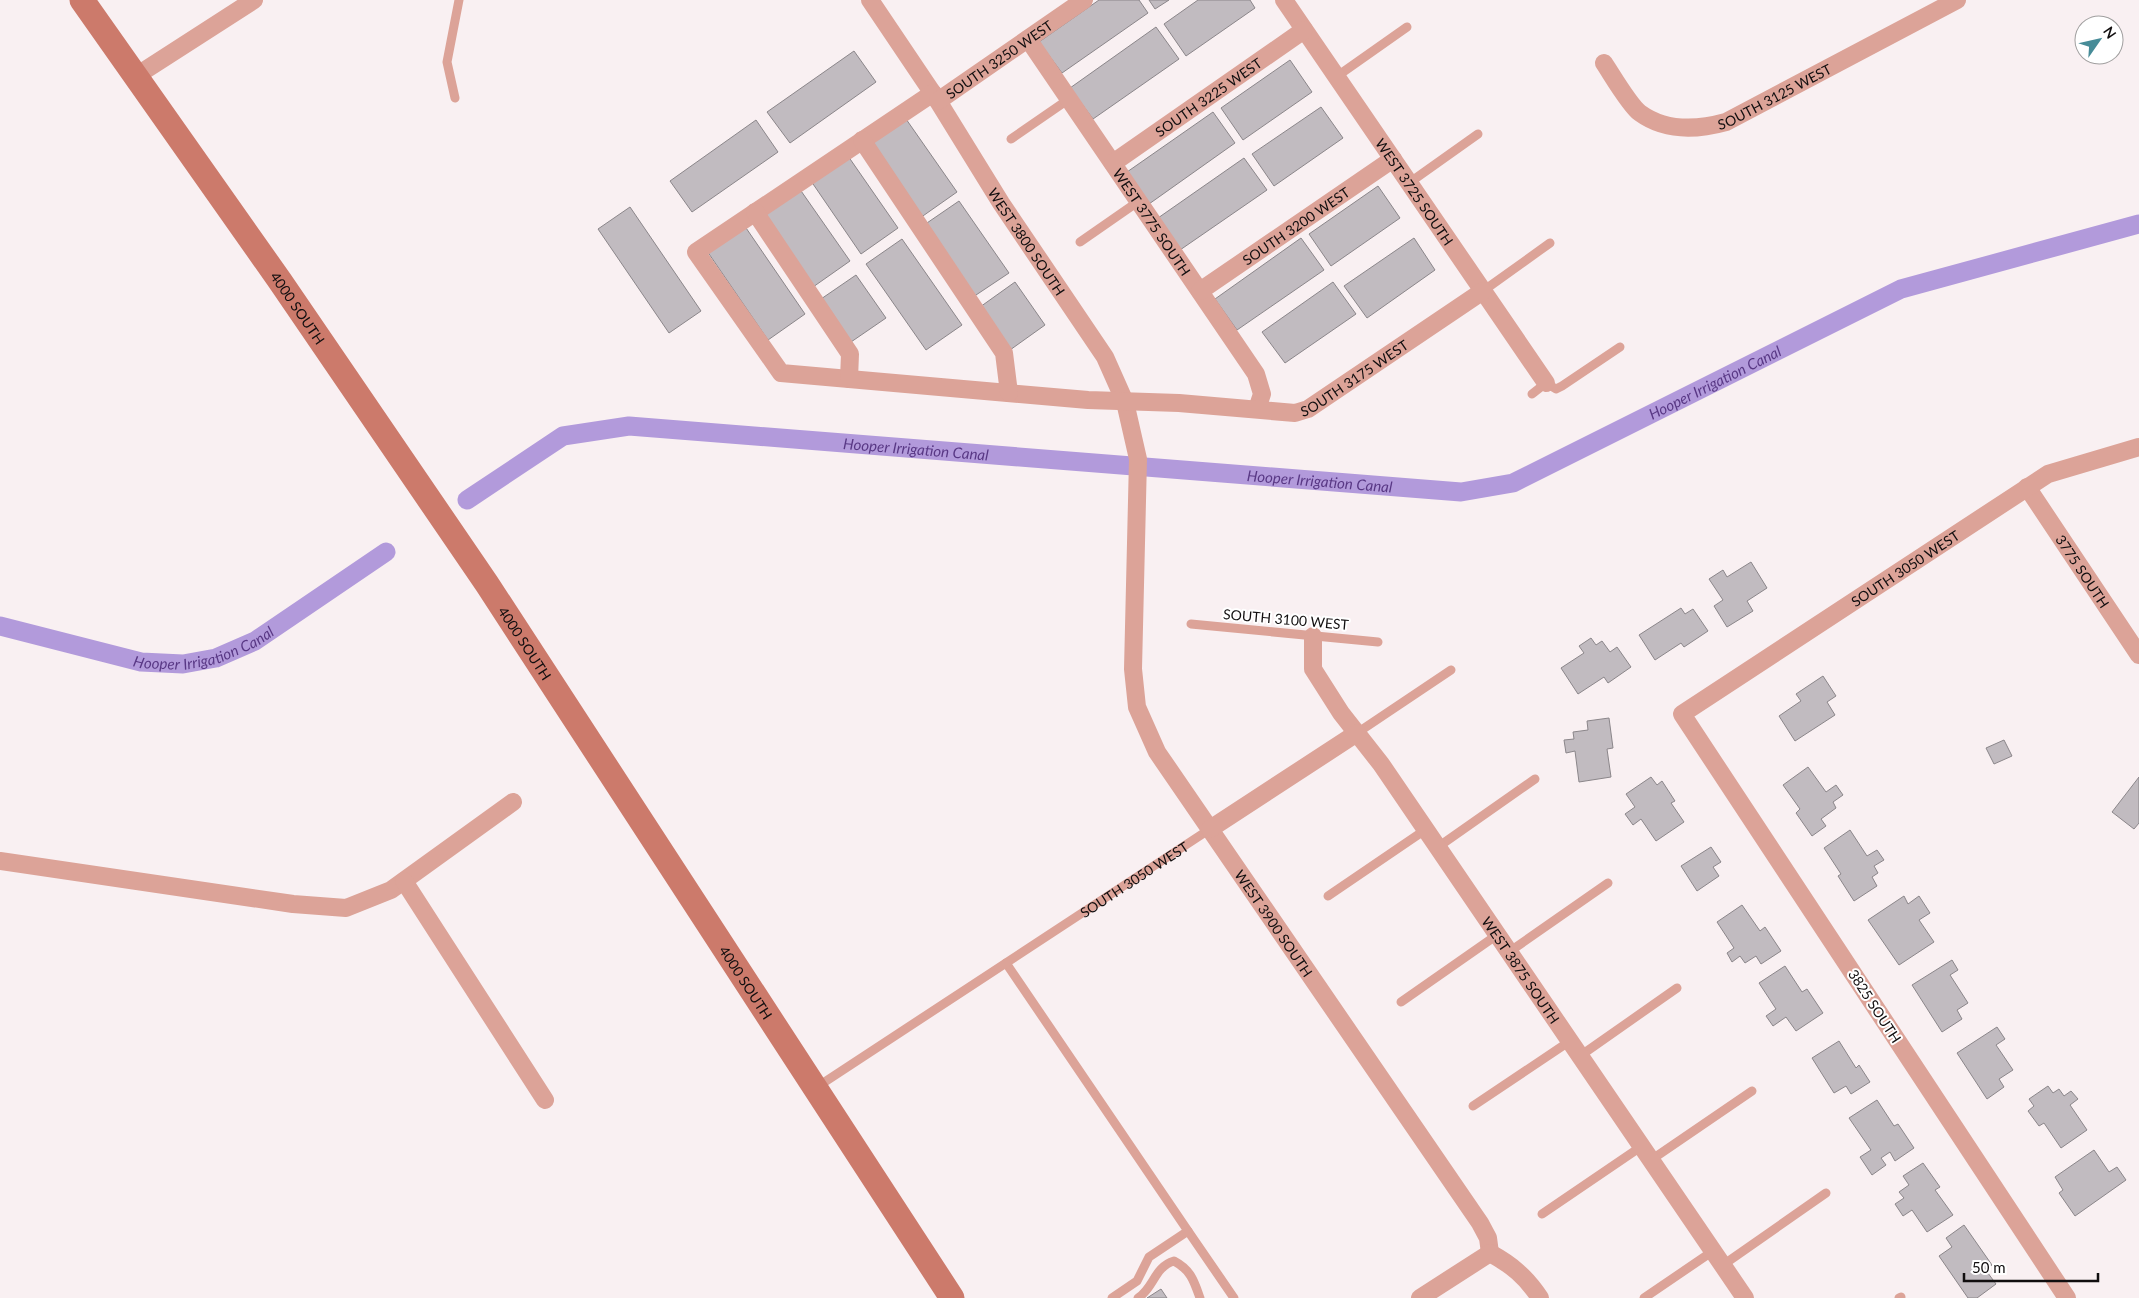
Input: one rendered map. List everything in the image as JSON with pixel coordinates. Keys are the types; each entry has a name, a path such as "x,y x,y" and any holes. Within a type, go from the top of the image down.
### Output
{"main road":[{"name":"4000 SOUTH","path":"82,0 487,584 952,1298"}],"street":[{"path":"136,76 254,0"},
{"name":"WEST 3800 SOUTH","path":"870,0 936,97 1001,203 1105,357 1125,402 1130,420 1138,459 1138,498"},
{"name":"SOUTH 3250 WEST","path":"850,379 781,373 696,252 862,140 936,97 1028,39 1084,0"},
{"name":"WEST 3725 SOUTH","path":"1284,0 1546,383"},
{"name":"SOUTH 3125 WEST","path":"1604,63 1639,113 1657,123 1679,128 1706,127 1726,122 1957,0"},
{"name":"SOUTH 3225 WEST","path":"1113,163 1304,30"},
{"name":"WEST 3775 SOUTH","path":"1028,39 1256,374 1262,394 1257,409"},
{"path":"862,140 1004,353 1009,393"},
{"name":"SOUTH 3200 WEST","path":"1200,292 1393,159"},
{"path":"755,212 850,354 850,379"},
{"name":"SOUTH 3175 WEST","path":"850,379 1125,402 1257,409 1295,413 1308,409 1483,291"},
{"name":"SOUTH 3050 WEST","path":"1682,714 2048,474 2139,447"},
{"name":"3775 SOUTH","path":"2027,487 2139,655"},
{"name":"WEST 3900 SOUTH","path":"1138,498 1133,669 1137,707 1157,752 1480,1223 1488,1238 1490,1254"},
{"name":"WEST 3875 SOUTH","path":"1313,636 1313,669 1341,713 1381,764 1745,1298"},
{"name":"3825 SOUTH","path":"1682,714 2068,1298"},
{"name":"SOUTH 3050 WEST","path":"1210,829 1357,733"},
{"path":"0,861 293,904 346,908 391,890 513,802"},
{"path":"404,881 545,1100"},
{"path":"1420,1298 1490,1254 1517,1270 1529,1281 1540,1298"}],"lane":[{"path":"455,98 447,62 459,0"},
{"path":"1336,77 1407,27"},
{"path":"1011,139 1069,99"},
{"path":"1409,182 1478,134"},
{"path":"1080,242 1139,201"},
{"name":"SOUTH 3175 WEST","path":"1483,291 1550,243"},
{"path":"1532,394 1546,383 1556,389 1562,386 1620,347"},
{"name":"SOUTH 3100 WEST","path":"1191,624 1378,642"},
{"name":"SOUTH 3050 WEST","path":"1357,733 1451,670"},
{"path":"1438,847 1535,779"},
{"name":"SOUTH 3050 WEST","path":"815,1088 1210,829"},
{"path":"1328,896 1425,830"},
{"path":"1509,952 1608,883"},
{"path":"1400,1002 1497,935"},
{"path":"1006,963 1234,1298"},
{"path":"1580,1056 1677,988"},
{"path":"1473,1106 1570,1041"},
{"path":"1542,1214 1752,1091"},
{"path":"1644,1298 1718,1258 1826,1193"},
{"path":"1112,1298 1138,1282 1149,1257 1188,1231"},
{"path":"1138,1298 1147,1292 1153,1277 1165,1264 1174,1262 1185,1267 1193,1277 1200,1298"}],"building":[{"path":"1099,0 1139,0 1148,13 1062,73 1039,42"},
{"path":"1149,0 1169,0 1155,9"},
{"path":"1198,0 1250,0 1255,8 1186,56 1164,24"},
{"path":"1156,27 1179,59 1093,119 1070,88"},
{"path":"854,51 876,82 790,143 767,112"},
{"path":"1290,60 1312,92 1243,140 1221,108"},
{"path":"1321,107 1343,138 1274,186 1252,154"},
{"path":"1213,112 1235,143 1149,204 1127,172"},
{"path":"906,119 957,192 920,218 869,145"},
{"path":"756,120 778,152 692,212 670,181"},
{"path":"848,156 898,228 861,254 811,181"},
{"path":"1244,158 1267,190 1180,250 1158,218"},
{"path":"1378,186 1400,218 1331,266 1309,234"},
{"path":"799,188 850,261 813,287 762,214"},
{"path":"959,201 1009,273 973,297 924,225"},
{"path":"630,207 701,311 669,333 598,229"},
{"path":"744,225 805,314 768,340 707,251"},
{"path":"1301,238 1324,270 1237,330 1215,299"},
{"path":"1414,238 1435,270 1367,318 1344,286"},
{"path":"902,239 962,325 926,350 866,264"},
{"path":"856,275 886,318 851,342 821,299"},
{"path":"1015,282 1045,325 1010,350 980,307"},
{"path":"1333,282 1356,314 1285,363 1262,332"},
{"path":"1751,562 1767,588 1747,601 1753,611 1727,627 1714,606 1723,600 1709,579 1723,570 1727,577"},
{"path":"1681,608 1685,614 1693,609 1708,631 1684,647 1681,643 1655,660 1639,635"},
{"path":"1591,638 1596,645 1602,641 1610,652 1617,647 1631,667 1608,683 1604,677 1578,694 1561,668 1584,653 1579,646"},
{"path":"1823,676 1836,696 1827,702 1835,715 1795,741 1779,716 1801,701 1796,694"},
{"path":"1609,718 1613,748 1607,749 1611,777 1579,782 1575,751 1566,753 1564,740 1574,739 1573,732 1588,730 1587,721"},
{"path":"2004,740 2012,756 1994,764 1986,748"},
{"path":"1808,767 1826,792 1836,785 1843,795 1833,802 1836,808 1821,819 1826,826 1812,836 1796,813 1800,809 1783,785"},
{"path":"1651,777 1657,785 1662,781 1675,801 1671,803 1684,822 1656,841 1641,819 1633,825 1625,814 1635,807 1626,794"},
{"path":"2139,777 2139,823 2134,829 2112,812"},
{"path":"1850,830 1867,856 1877,850 1884,860 1874,866 1878,873 1872,877 1877,886 1854,901 1838,876 1841,874 1824,848"},
{"path":"1711,847 1721,862 1713,867 1719,876 1697,891 1681,866"},
{"path":"1904,896 1908,904 1919,896 1930,913 1919,920 1934,942 1899,965 1868,920"},
{"path":"1742,905 1760,931 1765,927 1781,951 1761,964 1756,956 1745,963 1740,956 1732,962 1727,953 1734,948 1717,922"},
{"path":"1952,960 1958,970 1950,975 1968,1003 1957,1010 1962,1019 1942,1032 1912,985"},
{"path":"1785,966 1802,992 1807,989 1823,1013 1796,1031 1786,1017 1773,1026 1766,1016 1776,1009 1759,983"},
{"path":"1997,1027 2005,1039 1996,1045 2013,1070 1999,1079 2004,1087 1987,1099 1957,1053"},
{"path":"1839,1041 1856,1068 1859,1065 1870,1082 1851,1094 1846,1086 1834,1093 1812,1058"},
{"path":"2048,1086 2053,1093 2059,1089 2064,1096 2071,1091 2078,1099 2070,1105 2087,1130 2061,1148 2044,1123 2039,1126 2028,1111 2034,1106 2029,1099"},
{"path":"1877,1100 1894,1126 1898,1124 1914,1148 1895,1161 1890,1152 1881,1158 1886,1165 1872,1175 1860,1157 1871,1150 1849,1118"},
{"path":"2094,1150 2109,1172 2117,1167 2126,1180 2075,1216 2059,1193 2063,1190 2055,1177"},
{"path":"1923,1163 1940,1187 1935,1190 1953,1215 1927,1232 1912,1210 1903,1216 1895,1204 1904,1198 1899,1192 1909,1185 1903,1176"},
{"path":"1964,1225 1992,1265 1985,1269 1996,1284 1977,1298 1968,1298 1939,1256 1952,1247 1946,1238"},
{"path":"1161,1289 1167,1298 1147,1298"}],"waterway":[{"name":"Hooper Irrigation Canal","path":"467,500 563,436 629,426 1461,492 1513,483 1901,289 2139,224"},
{"name":"Hooper Irrigation Canal","path":"0,626 141,662 183,664 216,658 255,641 386,552"}]}
